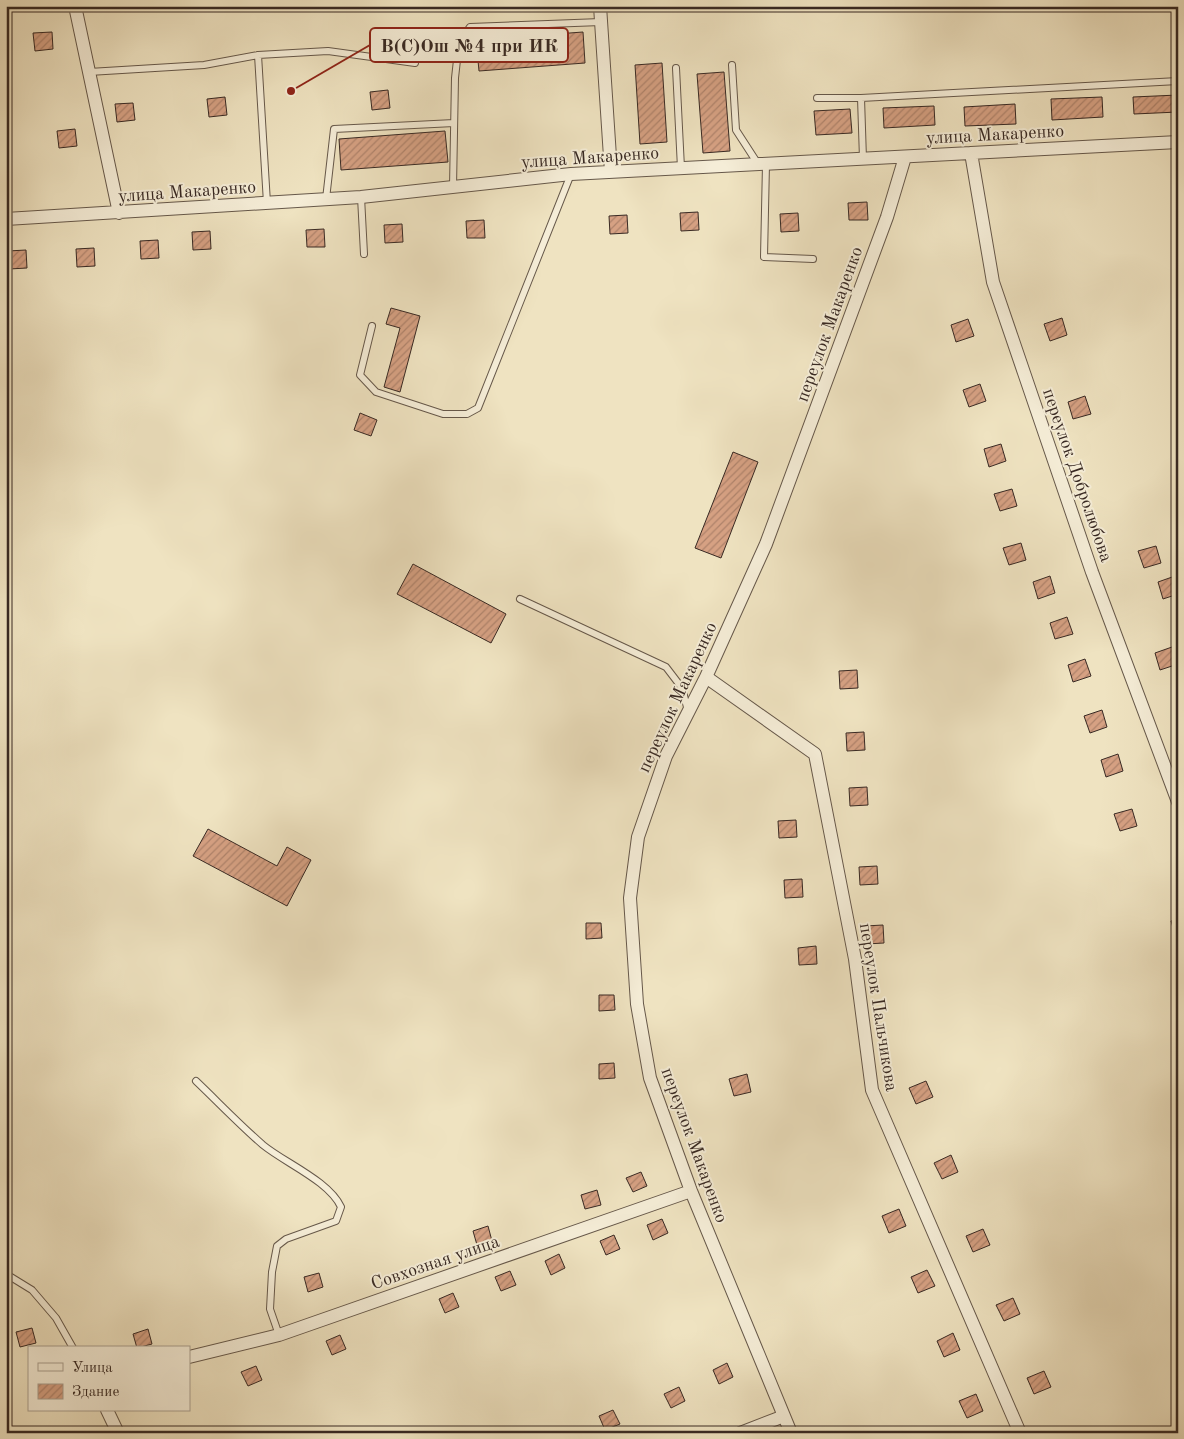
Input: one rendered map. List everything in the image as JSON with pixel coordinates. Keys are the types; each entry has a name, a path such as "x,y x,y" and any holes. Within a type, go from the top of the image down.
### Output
{"street":[{"path":"75,6 119,213"},
{"path":"600,6 611,172"},
{"name":"улица Макаренко","path":"6,219 361,197 571,174 1178,142"},
{"name":"переулок Добролюбова","path":"971,153 993,282 1092,572 1178,802"},
{"name":"переулок Макаренко","path":"791,1433 690,1191 650,1078 637,1004 630,898 638,837 666,756 706,677 766,544 887,217 905,157"},
{"name":"переулок Пальчикова","path":"706,677 815,754 855,959 872,1090 1020,1433"},
{"name":"Совхозная улица","path":"190,1356 279,1335 690,1191"},
{"path":"108,1412 118,1433"},
{"path":"740,1433 784,1416"}],"lane":[{"path":"453,187 455,78 459,42 470,27 601,22"},
{"path":"89,72 204,65 258,55 328,51 415,63"},
{"path":"258,55 268,203"},
{"path":"732,65 736,130 762,164 764,257 813,259"},
{"path":"676,68 682,168"},
{"path":"817,98 861,98 1178,81"},
{"path":"861,98 863,159"},
{"path":"326,199 334,129 454,123"},
{"path":"372,326 360,375 376,392 443,414 466,414 478,408 571,174"},
{"path":"361,197 364,254"},
{"path":"520,599 666,667 682,688 688,712"},
{"path":"196,1081 264,1146 324,1187 337,1199 341,1207 336,1221 286,1239 277,1246 272,1272 270,1309 279,1335"},
{"path":"6,1274 32,1290 56,1318 72,1346"}],"building":[{"path":"52,32 53,49 35,51 33,33"},
{"path":"583,32 585,63 479,71 476,40"},
{"path":"662,63 667,142 640,144 635,65"},
{"path":"724,72 730,151 703,153 697,74"},
{"path":"388,90 390,108 372,110 370,92"},
{"path":"1178,95 1178,112 1134,114 1133,97"},
{"path":"225,97 227,115 209,117 207,99"},
{"path":"1102,97 1103,117 1052,120 1051,99"},
{"path":"133,103 135,120 117,122 115,104"},
{"path":"1015,104 1016,124 965,126 964,107"},
{"path":"934,106 935,125 884,128 883,108"},
{"path":"850,109 852,133 816,135 814,111"},
{"path":"75,129 77,146 59,148 57,131"},
{"path":"445,131 448,162 341,170 339,139"},
{"path":"867,202 868,220 849,220 848,203"},
{"path":"698,212 699,230 681,231 680,213"},
{"path":"798,213 799,231 781,232 780,214"},
{"path":"627,215 628,233 610,234 609,216"},
{"path":"484,220 485,238 467,238 466,221"},
{"path":"402,224 403,242 385,243 384,225"},
{"path":"324,229 325,247 307,247 306,230"},
{"path":"210,231 211,249 193,250 192,232"},
{"path":"158,240 159,258 141,259 140,241"},
{"path":"94,248 95,266 77,267 76,249"},
{"path":"26,250 27,268 9,269 8,251"},
{"path":"391,308 420,316 400,392 384,387 400,328 386,324"},
{"path":"1062,318 1067,335 1050,341 1044,324"},
{"path":"968,319 974,336 956,342 951,325"},
{"path":"980,384 986,401 969,407 963,390"},
{"path":"1085,396 1091,414 1073,419 1068,402"},
{"path":"360,413 377,420 371,436 354,430"},
{"path":"1001,444 1006,461 989,467 984,449"},
{"path":"733,452 758,462 721,558 695,548"},
{"path":"1012,489 1017,506 1000,511 994,494"},
{"path":"1021,543 1026,560 1009,565 1003,548"},
{"path":"1156,546 1161,563 1144,568 1138,551"},
{"path":"413,564 506,614 491,643 397,594"},
{"path":"1050,576 1055,593 1038,599 1033,582"},
{"path":"1175,576 1178,594 1163,599 1158,582"},
{"path":"1067,617 1073,634 1055,639 1050,623"},
{"path":"1172,647 1178,664 1160,670 1155,653"},
{"path":"1085,659 1091,676 1073,682 1068,665"},
{"path":"857,670 858,688 840,689 839,671"},
{"path":"1102,710 1107,727 1090,733 1084,716"},
{"path":"864,732 865,750 847,751 846,733"},
{"path":"1118,754 1123,771 1106,777 1101,760"},
{"path":"867,787 868,805 850,806 849,788"},
{"path":"1132,809 1137,826 1120,831 1114,814"},
{"path":"796,820 797,837 779,838 778,821"},
{"path":"208,829 277,866 287,847 311,860 287,906 193,856"},
{"path":"877,866 878,884 860,885 859,867"},
{"path":"802,879 803,897 785,898 784,880"},
{"path":"1178,919 1178,938 1176,938 1171,921"},
{"path":"586,923 601,923 602,938 586,939"},
{"path":"883,925 884,943 866,944 865,926"},
{"path":"816,946 817,964 799,965 798,948"},
{"path":"599,995 614,995 615,1010 599,1011"},
{"path":"614,1063 615,1078 599,1079 599,1064"},
{"path":"747,1074 751,1092 734,1096 729,1079"},
{"path":"926,1081 933,1097 916,1104 909,1088"},
{"path":"951,1155 958,1172 942,1179 934,1163"},
{"path":"641,1172 647,1186 633,1192 626,1178"},
{"path":"597,1190 601,1205 585,1209 581,1195"},
{"path":"899,1209 906,1226 889,1233 882,1216"},
{"path":"662,1219 668,1233 653,1240 647,1225"},
{"path":"488,1226 492,1241 477,1245 473,1231"},
{"path":"983,1229 990,1245 973,1252 966,1236"},
{"path":"614,1235 620,1249 606,1255 600,1241"},
{"path":"559,1254 565,1268 551,1275 545,1261"},
{"path":"927,1270 935,1286 918,1293 911,1277"},
{"path":"510,1271 516,1285 501,1291 495,1277"},
{"path":"319,1273 323,1287 308,1292 304,1277"},
{"path":"453,1293 459,1307 445,1313 439,1299"},
{"path":"1013,1298 1020,1314 1004,1321 996,1305"},
{"path":"32,1328 36,1343 20,1347 16,1332"},
{"path":"148,1329 152,1344 136,1346 133,1334"},
{"path":"953,1333 960,1350 944,1357 937,1341"},
{"path":"340,1335 346,1349 332,1355 326,1341"},
{"path":"727,1363 733,1377 719,1384 713,1370"},
{"path":"256,1366 262,1380 248,1386 241,1372"},
{"path":"1044,1371 1051,1387 1034,1394 1027,1378"},
{"path":"679,1387 685,1401 671,1408 664,1394"},
{"path":"976,1394 983,1411 967,1418 959,1401"},
{"path":"613,1410 620,1424 605,1430 599,1416"}],"place":[{"name":"В(С)Ош №4 при ИК","path":"291,91"}]}
